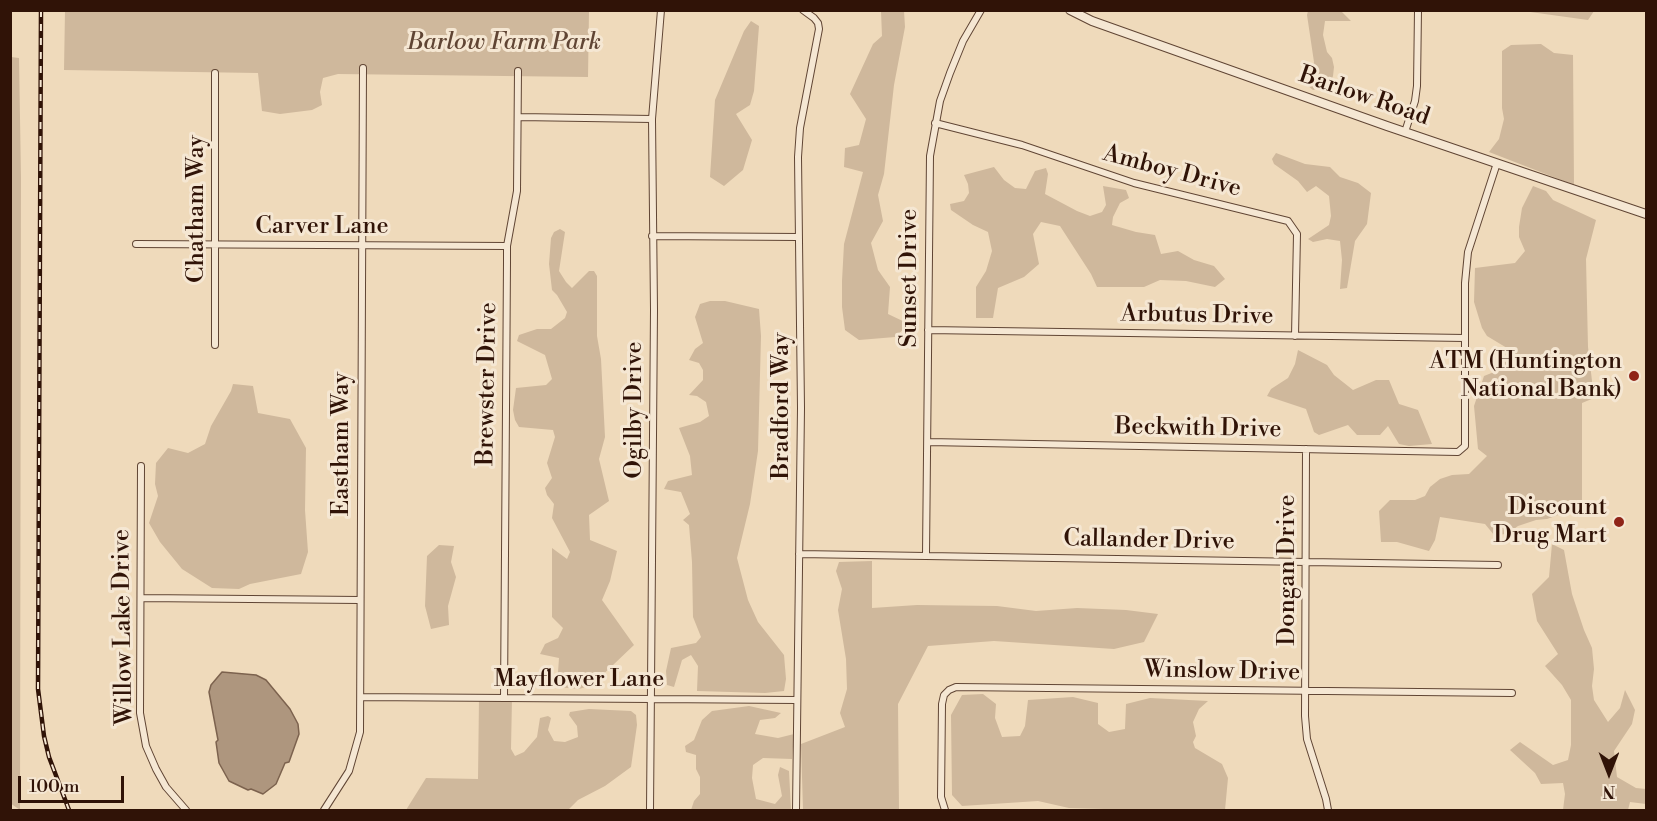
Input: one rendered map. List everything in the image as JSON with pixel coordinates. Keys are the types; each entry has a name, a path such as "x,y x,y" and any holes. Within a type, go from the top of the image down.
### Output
{"street":[{"name":"Ogilby Drive","path":"650,810 654,310 652,119 661,10"},
{"name":"Bradford Way","path":"796,810 801,308 798,237 800,128 819,29 818,23 803,10"},
{"name":"Sunset Drive","path":"926,555 928,177 940,101 954,60 981,10"},
{"name":"Barlow Road","path":"1070,10 1092,21 1405,132 1647,214"},
{"path":"1405,132 1415,101 1417,86 1418,10"},
{"name":"Eastham Way","path":"324,810 341,785 355,757 360,734 363,68"},
{"name":"Brewster Drive","path":"504,698 507,246 517,191 518,70"},
{"name":"Chatham Way","path":"215,73 215,345"},
{"path":"519,117 652,119"},
{"name":"Amboy Drive","path":"935,123 1022,145 1134,183 1288,221 1297,234 1294,336"},
{"path":"1465,338 1465,283 1468,252 1497,163"},
{"path":"652,236 798,237"},
{"name":"Carver Lane","path":"136,244 507,246"},
{"name":"Arbutus Drive","path":"928,330 1465,338"},
{"name":"Beckwith Drive","path":"928,442 1454,453 1465,446 1465,338"},
{"name":"Dongan Drive","path":"1306,449 1305,691 1307,739 1328,810"},
{"name":"Willow Lake Drive","path":"141,466 139,711 146,746 156,769 166,787 186,810"},
{"name":"Callander Drive","path":"799,555 926,555 1498,565"},
{"path":"141,598 360,600"},
{"name":"Winslow Drive","path":"945,810 941,797 942,704 944,695 956,687 1512,693"},
{"name":"Mayflower Lane","path":"361,697 797,700"}],"green space":[{"name":"Barlow Farm Park","path":"65,11 589,11 588,77 338,74 323,78 320,92 322,105 312,110 280,114 262,111 258,73 64,70"},
{"path":"881,11 904,11 905,27 894,85 884,174 878,195 883,221 871,243 878,270 890,287 888,314 909,324 895,337 859,340 845,330 842,281 844,244 863,172 844,167 845,148 859,145 866,119 850,94 873,44 882,36"},
{"path":"1308,11 1341,11 1351,21 1325,21 1323,35 1327,52 1332,58 1333,76 1331,81 1313,90 1307,85 1314,62"},
{"path":"1523,11 1594,11 1588,20"},
{"path":"751,21 759,26 754,91 750,105 736,114 752,140 743,170 724,186 710,177 715,100 744,31"},
{"path":"1541,44 1554,53 1573,55 1574,185 1489,152 1499,139 1504,119 1502,51 1511,45"},
{"path":"11,57 19,58 21,178 20,810 10,803"},
{"path":"1276,153 1305,164 1330,167 1340,177 1358,183 1371,193 1367,224 1355,241 1347,288 1340,289 1342,260 1340,241 1327,239 1313,242 1308,239 1329,225 1331,216 1329,196 1316,186 1307,192 1298,181 1274,164 1272,159"},
{"path":"994,167 1004,180 1015,188 1026,189 1035,171 1046,168 1048,174 1045,194 1090,216 1102,212 1106,205 1103,186 1126,190 1129,198 1120,203 1112,225 1155,235 1161,254 1178,251 1194,260 1214,266 1225,279 1215,287 1186,281 1160,280 1144,287 1097,287 1060,226 1041,222 1033,234 1039,264 1024,277 998,288 993,318 976,318 976,287 986,271 992,251 988,232 951,210 950,204 964,201 969,193 964,175"},
{"path":"1533,186 1546,191 1553,200 1596,220 1586,259 1588,347 1594,398 1582,403 1582,511 1536,520 1518,526 1507,534 1494,535 1485,524 1440,517 1435,540 1429,551 1397,542 1381,542 1379,511 1390,500 1415,500 1425,496 1430,487 1440,479 1452,475 1469,474 1487,456 1478,449 1474,406 1484,376 1494,372 1506,358 1507,348 1487,336 1482,328 1474,302 1475,268 1515,263 1525,251 1519,237 1519,227 1522,208"},
{"path":"560,229 565,232 559,271 566,282 572,288 589,271 594,271 597,276 597,336 601,359 605,437 599,459 609,501 589,515 590,540 617,551 610,581 602,600 634,645 592,685 579,689 557,687 559,658 540,654 545,644 558,638 563,628 552,617 552,548 567,559 570,552 552,518 554,504 545,488 552,478 547,463 555,437 553,430 519,427 513,410 516,388 546,385 552,379 545,355 517,341 519,335 537,329 551,329 565,318 567,312 552,290 549,264 551,238 554,232"},
{"path":"725,301 759,309 761,336 758,451 750,504 737,558 748,600 758,622 784,655 786,679 784,691 765,693 697,691 698,666 691,655 682,660 674,687 667,685 666,671 671,648 696,643 701,637 693,617 689,525 683,520 690,514 681,492 664,489 668,481 692,475 690,456 679,428 700,422 709,416 706,402 697,396 689,395 703,380 703,370 699,363 689,360 695,349 703,343 695,317 700,304"},
{"path":"1298,350 1327,365 1334,375 1353,390 1376,380 1389,380 1399,404 1418,410 1432,444 1409,446 1399,444 1388,426 1380,435 1357,435 1348,425 1319,435 1314,432 1306,409 1267,396 1271,389 1288,378 1295,364"},
{"path":"233,384 253,386 258,413 290,419 306,448 305,510 308,552 301,574 250,584 239,589 212,588 182,569 160,542 149,523 158,496 155,484 156,463 168,448 188,453 205,444 211,426"},
{"path":"1552,544 1564,550 1572,594 1592,648 1594,700 1608,722 1620,708 1625,690 1635,710 1632,724 1614,751 1617,777 1636,788 1646,789 1646,804 1630,802 1628,810 1563,810 1565,794 1563,783 1541,784 1535,773 1510,750 1520,742 1553,765 1568,760 1571,745 1571,700 1562,685 1545,666 1558,654 1537,621 1532,594 1549,577"},
{"path":"439,545 454,546 451,562 456,577 448,606 449,625 431,629 425,606 427,556"},
{"path":"872,561 872,608 917,605 997,606 1036,611 1077,608 1158,614 1144,642 1114,649 994,641 928,646 898,704 899,810 803,810 801,744 845,727 840,713 847,689 846,659 838,610 842,589 836,571 839,562"},
{"path":"983,694 996,704 995,718 1002,737 1020,736 1025,726 1028,700 1073,697 1098,703 1098,724 1109,732 1125,729 1126,704 1150,698 1208,701 1199,709 1193,722 1196,736 1193,742 1195,748 1222,764 1228,778 1225,810 1069,808 1038,801 962,806 952,795 951,715 962,695"},
{"path":"479,698 512,698 511,749 515,756 524,752 537,737 540,718 548,716 551,718 548,730 554,741 565,742 578,737 577,726 569,715 570,712 589,709 631,711 636,715 637,725 631,767 605,786 578,800 568,810 406,810 426,778 478,779"},
{"path":"749,706 781,713 775,718 760,720 755,734 778,738 794,734 792,759 763,758 753,765 752,778 756,799 775,804 782,796 778,775 780,767 789,771 791,810 691,810 700,794 700,777 696,769 696,755 686,752 685,746 694,740 702,720 712,711"}],"shaded area":[{"path":"222,672 256,675 266,680 290,709 298,724 299,734 289,762 285,763 276,784 263,794 229,781 219,763 216,742 218,740 209,692 211,685"}],"railway":[{"path":"41,10 38,689 49,757 69,810"}],"place":[{"name":"ATM (Huntington National Bank)","path":"1634,376"},
{"name":"Discount Drug Mart","path":"1619,522"}]}
